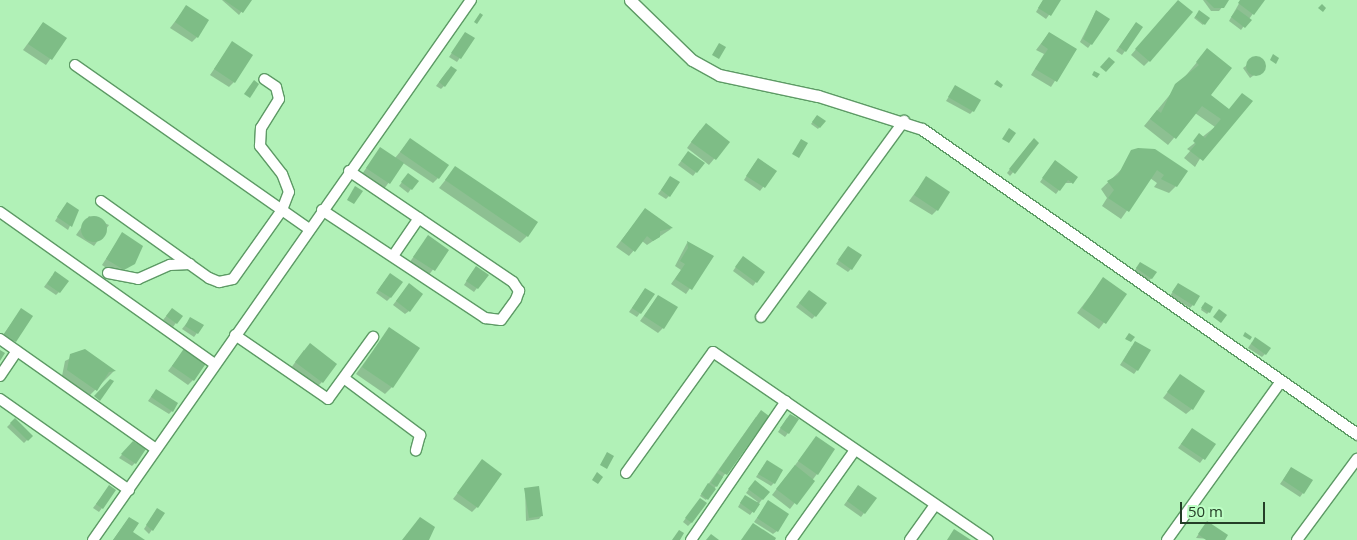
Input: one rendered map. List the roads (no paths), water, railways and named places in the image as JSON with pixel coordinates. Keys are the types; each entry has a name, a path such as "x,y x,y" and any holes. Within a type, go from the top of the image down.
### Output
{"street":[{"path":"93,540 349,171 471,0"},
{"path":"630,0 692,60 719,75 818,96 904,121 922,129 1280,382 1357,434"},
{"path":"75,65 309,229"},
{"path":"101,201 190,264 219,282 234,279 282,210 288,184 260,146 261,128 279,99 276,87 264,79"},
{"path":"761,317 904,121"},
{"path":"322,210 493,322 500,320 516,299 519,291 513,282 349,171"},
{"path":"0,212 215,364"},
{"path":"393,256 419,218"},
{"path":"108,274 138,279 170,266 190,264"},
{"path":"235,335 328,399 345,379 373,337"},
{"path":"0,340 156,449"},
{"path":"0,376 17,351"},
{"path":"626,473 713,352 988,540"},
{"path":"345,379 420,435 416,450"},
{"path":"1167,540 1280,382"},
{"path":"0,399 129,490"},
{"path":"691,540 786,402"},
{"path":"791,540 855,450"},
{"path":"1297,540 1357,459"},
{"path":"910,540 935,504"}]}
